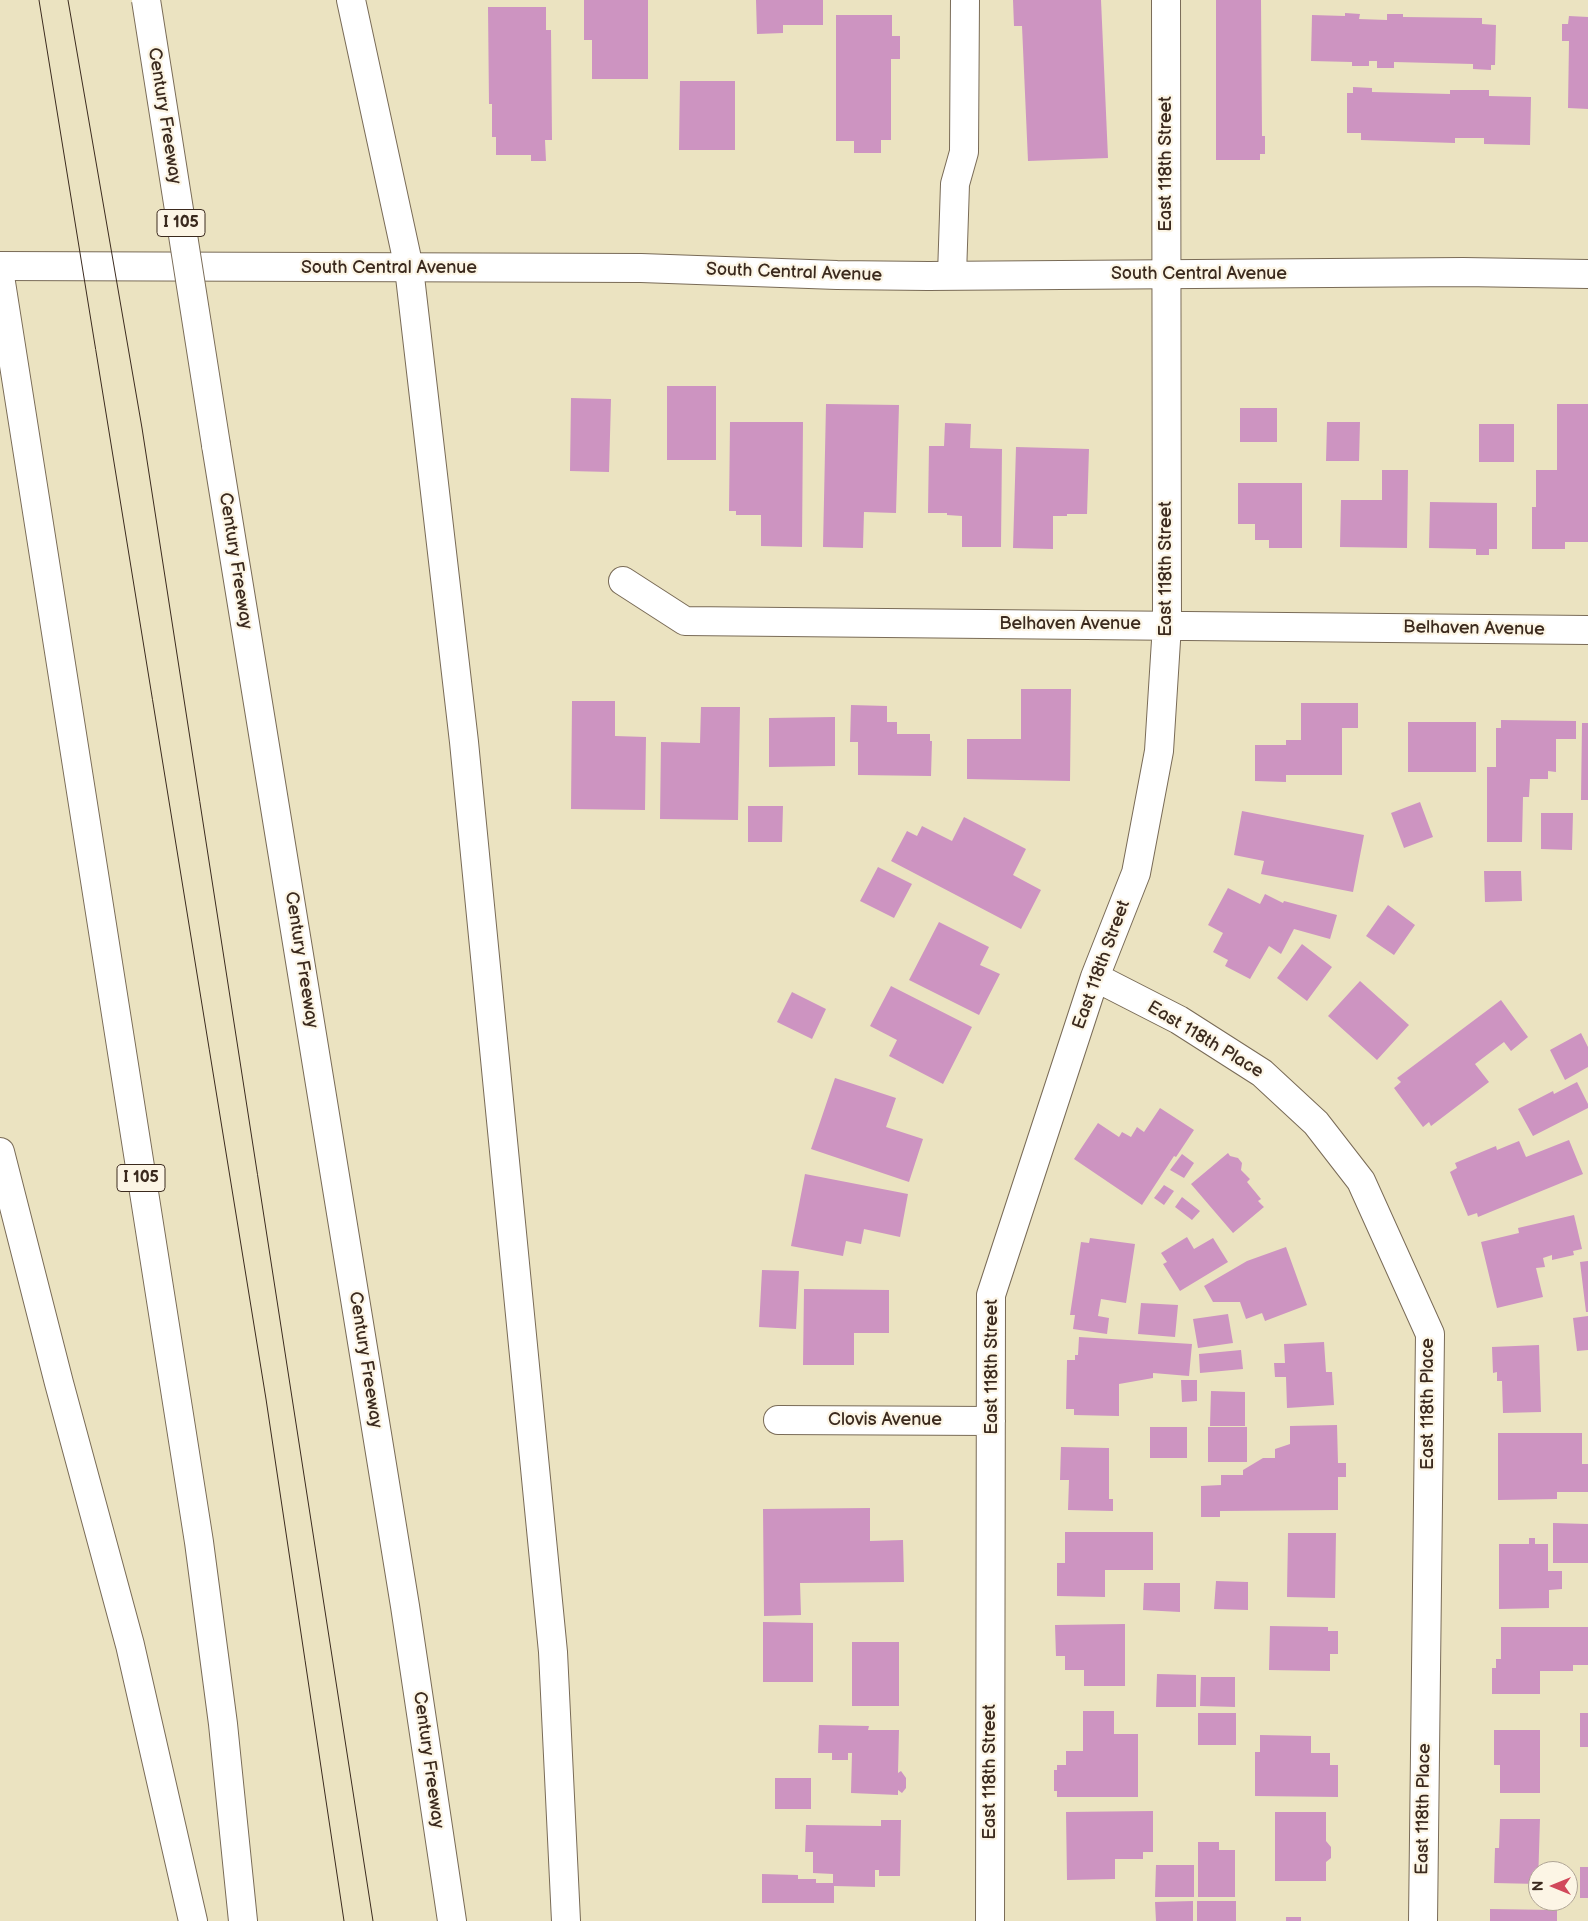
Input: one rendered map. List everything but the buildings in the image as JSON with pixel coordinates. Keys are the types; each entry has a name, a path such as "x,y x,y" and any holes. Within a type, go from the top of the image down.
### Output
{"main road":[{"name":"Century Freeway","path":"146,0 216,445 404,1596 452,1921"},
{"path":"351,0 410,268 464,742 553,1652 566,1921"},
{"path":"952,275 955,184 964,152 965,0"},
{"name":"East 118th Street","path":"990,1921 990,1295 1095,977 1136,873 1159,751 1167,625 1166,0"},
{"name":"South Central Avenue","path":"0,266 641,268 837,275 1453,272 1588,274"},
{"name":"I 105","path":"0,276 199,1542 223,1724 243,1921"},
{"name":"Belhaven Avenue","path":"623,581 685,621 1588,630"},
{"name":"East 118th Place","path":"1095,977 1179,1020 1262,1072 1316,1123 1361,1181 1430,1334 1423,1921"},
{"path":"0,1152 58,1383 130,1645 193,1921"},
{"name":"Clovis Avenue","path":"778,1420 991,1421"}],"tram line":[{"path":"39,0 266,1399 344,1921"},
{"path":"68,0 142,428 373,1921"}]}
